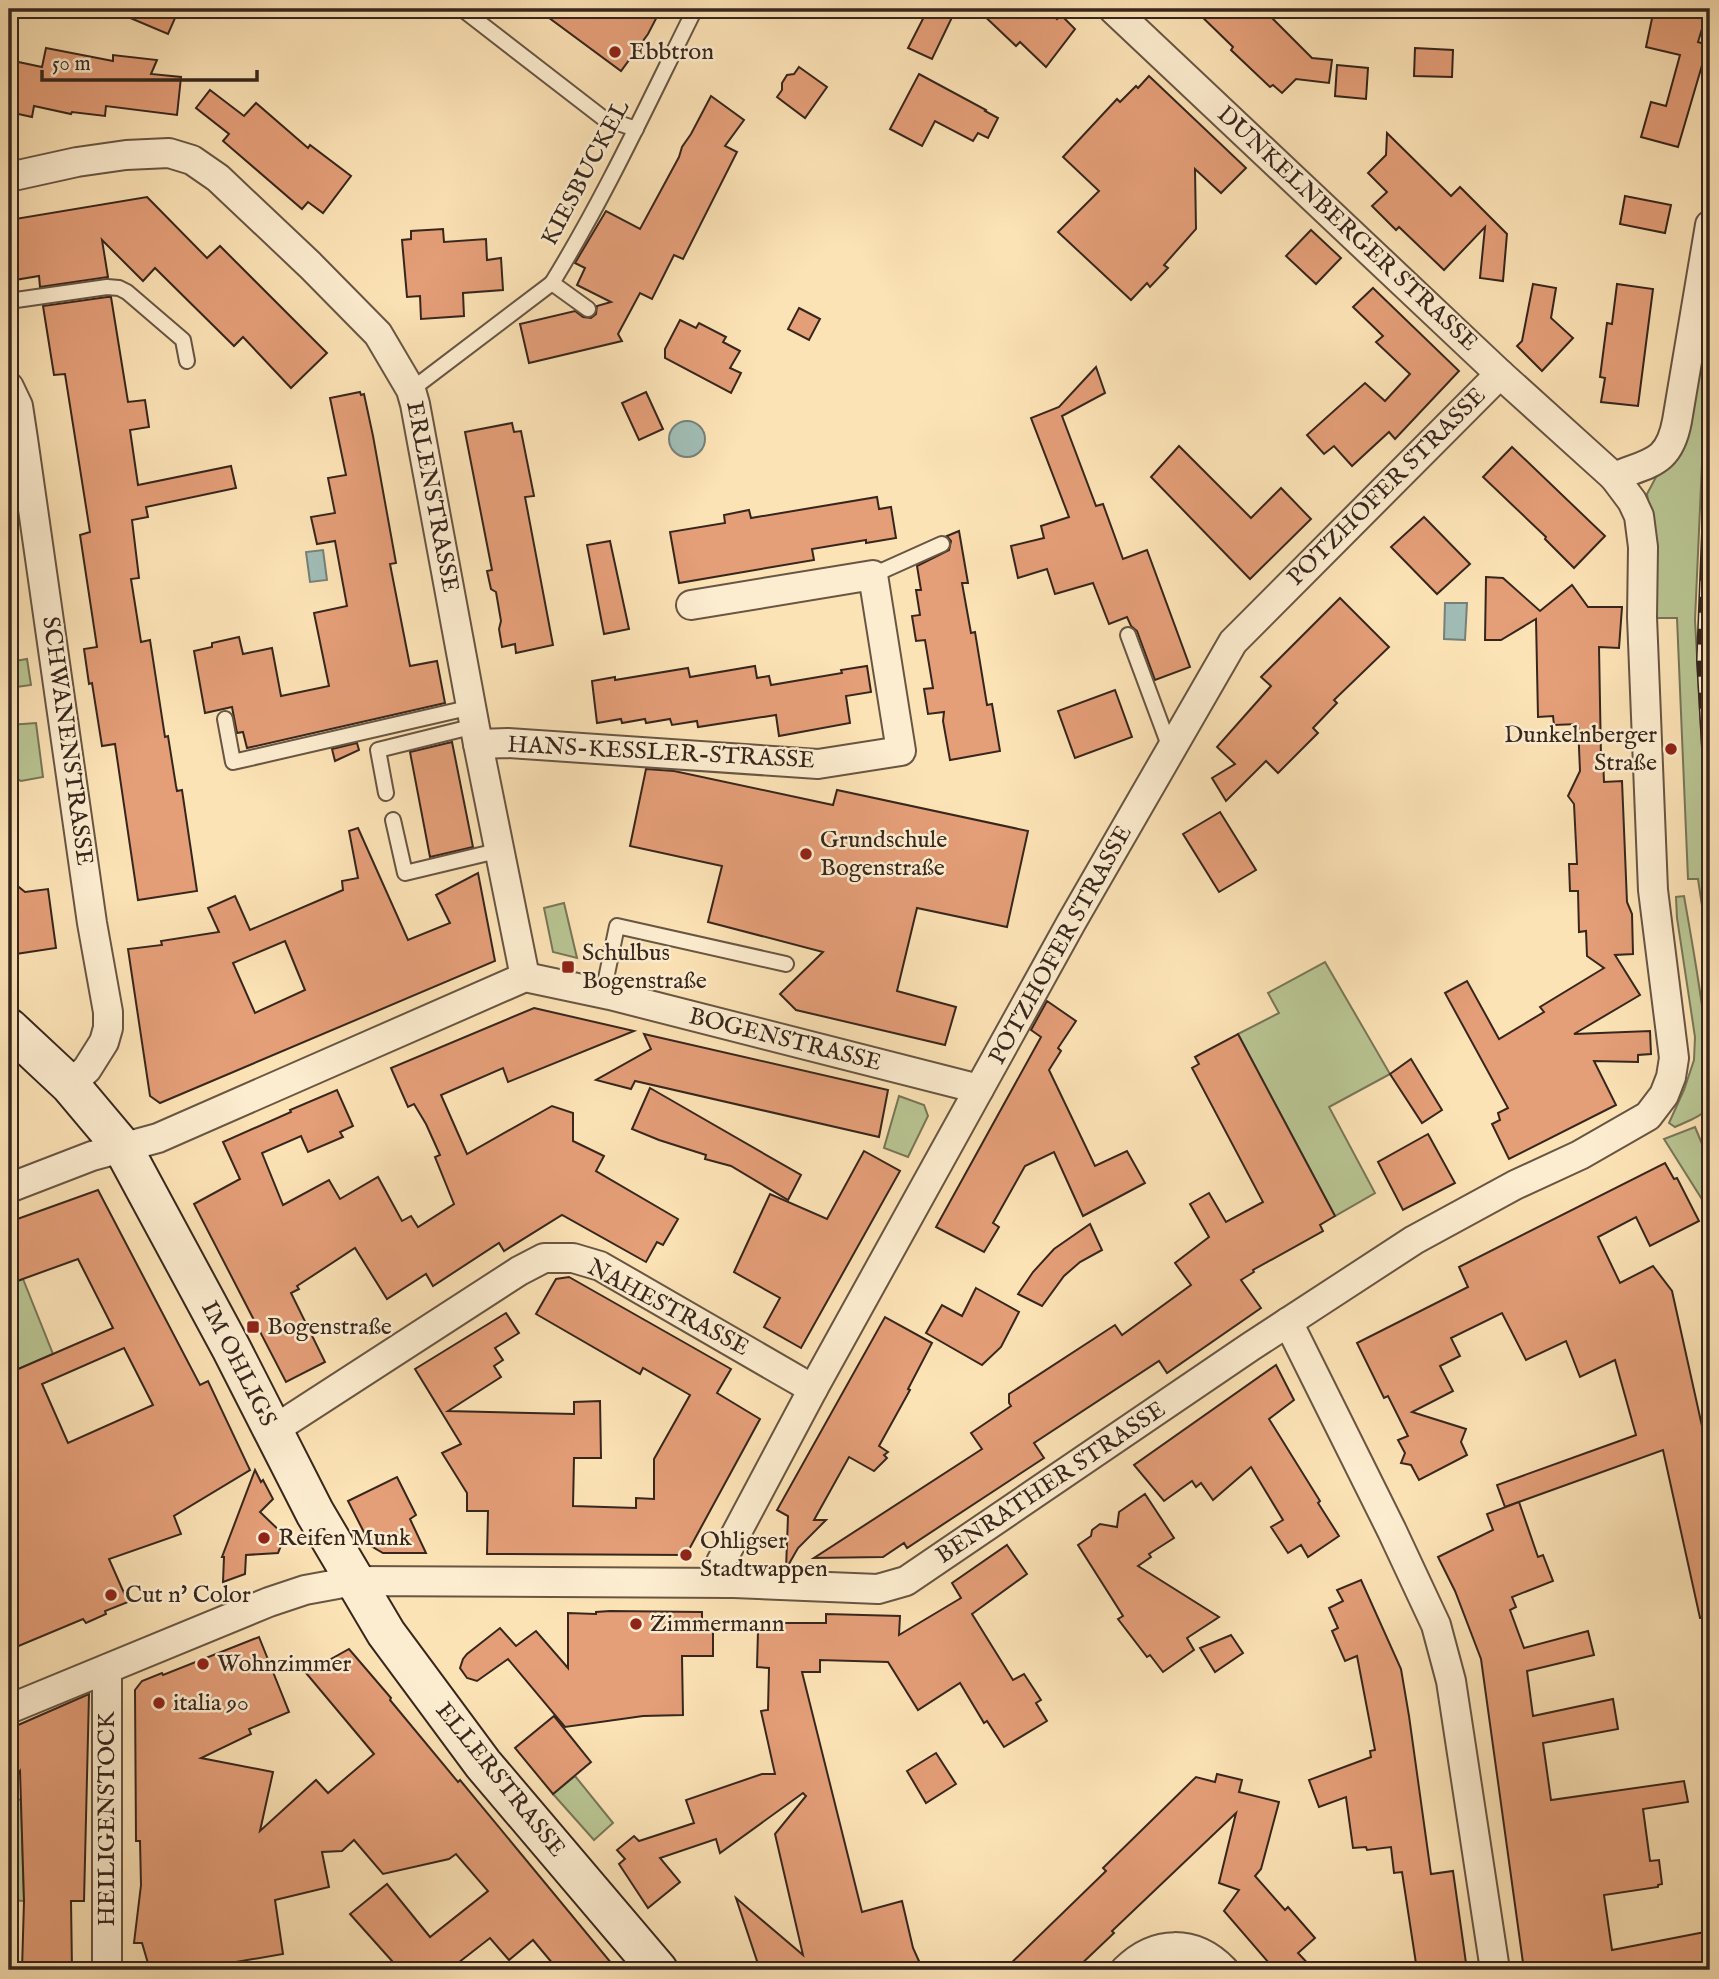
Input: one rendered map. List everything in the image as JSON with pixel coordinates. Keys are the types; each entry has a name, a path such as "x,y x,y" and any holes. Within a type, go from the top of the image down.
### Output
{"main road":[{"name":"IM OHLIGS","path":"9,1028 70,1085 122,1147 231,1348 315,1513 354,1581"},
{"name":"ELLERSTRASSE","path":"354,1581 386,1633 483,1764 659,1970"}],"street":[{"name":"DUNKELNBERGER STRASSE","path":"1113,9 1500,374 1614,477 1632,501 1639,516 1643,547 1642,617 1653,890 1674,1058 1664,1095"},
{"name":"ERLENSTRASSE","path":"9,177 77,162 126,155 169,153 192,160 218,178 378,334 411,390 415,404 525,977"},
{"path":"1614,477 1657,459 1672,443 1710,225"},
{"name":"POTZHOFER STRASSE","path":"724,1583 721,1562 813,1389 1076,914 1233,642 1500,374"},
{"name":"SCHWANENSTRASSE","path":"9,387 18,407 107,1013 108,1028 104,1042 87,1069 70,1085"},
{"path":"691,605 873,575"},
{"name":"HANS-KESSLER-STRASSE","path":"475,726 508,743 818,764 901,751 873,575"},
{"path":"9,1188 92,1156 158,1138 525,977"},
{"name":"BOGENSTRASSE","path":"525,977 603,993 979,1089"},
{"name":"BENRATHER STRASSE","path":"9,1709 268,1602 305,1590 354,1581 724,1583 878,1589 906,1581 1413,1240 1515,1185 1580,1155 1648,1116 1664,1095"},
{"name":"NAHESTRASSE","path":"272,1431 519,1270 544,1258 573,1258 600,1266 813,1389"},
{"path":"1288,1322 1436,1625 1453,1693 1495,1970"},
{"name":"HEILIGENSTOCK","path":"107,1669 107,1970"},
{"path":"1125,1970 1146,1954 1167,1947 1190,1950 1212,1960 1224,1970"}],"lane":[{"path":"461,9 603,118 636,129"},
{"name":"KIESBUCKEL","path":"411,390 552,283 636,129 695,9"},
{"name":"KIESBUCKEL","path":"552,283 589,309"},
{"path":"9,301 107,287 119,288 183,340 187,361"},
{"path":"873,575 942,544"},
{"path":"1128,635 1171,750"},
{"path":"225,719 233,762 475,726"},
{"path":"386,793 379,750 475,726"},
{"path":"393,820 405,873 501,850"},
{"path":"603,993 617,926 786,964"}],"green space":[{"path":"1710,283 1710,389 1702,464 1695,620 1710,893 1710,959 1698,879 1688,879 1677,618 1653,618 1647,494 1656,477 1681,454 1686,442"},
{"path":"27,659 31,685 9,688 9,662"},
{"path":"36,723 43,777 21,781 9,775 9,725"},
{"path":"1684,896 1707,1040 1710,1094 1705,1111 1675,1127 1669,1123 1694,1060 1695,1037 1677,918 1676,897"},
{"path":"564,903 577,958 553,952 544,908"},
{"path":"1325,962 1390,1074 1329,1107 1375,1193 1335,1216 1238,1034 1279,1013 1268,993"},
{"path":"899,1096 924,1105 928,1116 908,1157 884,1148"},
{"path":"1695,1127 1710,1163 1710,1212 1664,1139"},
{"path":"23,1279 53,1354 9,1373 9,1284"},
{"path":"575,1776 613,1823 594,1840 553,1794"},
{"path":"21,1799 24,1901 9,1900 9,1804"}],"water":[{"path":"687,421 700,426 705,439 700,452 687,457 674,452 669,439 674,426"},
{"path":"323,550 327,580 310,582 306,552"},
{"path":"1445,603 1467,603 1465,640 1444,639"}],"building":[{"path":"109,9 179,9 168,34"},
{"name":"Ebbtron","path":"537,9 661,9 648,34 621,71"},
{"path":"928,9 956,9 932,59 908,48"},
{"path":"977,9 1047,9 1057,19 1061,15 1075,29 1046,67 1020,42 1016,46"},
{"path":"1194,9 1263,9 1312,58 1332,60 1329,83 1296,79 1282,93 1273,85 1270,87 1231,50 1233,47"},
{"path":"1654,9 1708,9 1698,42 1708,45 1678,147 1641,137 1651,102 1666,106 1680,55 1646,47"},
{"path":"46,48 113,61 113,55 157,60 151,74 181,77 177,115 106,106 105,116 71,114 34,106 32,117 9,112 9,60 42,67"},
{"path":"1415,48 1453,50 1452,77 1414,76"},
{"path":"1337,65 1368,68 1366,99 1335,96"},
{"path":"799,67 827,87 805,118 777,97 787,75 794,74"},
{"path":"919,74 998,118 988,138 978,133 973,141 935,121 922,146 890,129"},
{"path":"1149,76 1246,168 1221,193 1195,169 1196,229 1164,265 1168,268 1150,287 1147,283 1131,300 1058,232 1099,191 1063,157 1117,99 1120,102"},
{"path":"210,90 244,116 256,103 308,148 310,145 351,176 323,213 308,202 302,209 223,141 229,134 196,108"},
{"path":"711,96 744,120 725,146 737,152 683,259 674,255 652,299 640,293 618,334 622,341 529,363 520,324 575,311 583,317 591,318 596,314 597,306 611,302 577,285 585,268 575,263 606,211 640,229"},
{"path":"1387,133 1451,196 1460,187 1507,234 1503,281 1480,278 1485,227 1444,270 1399,227 1396,230 1372,206 1387,192 1368,173 1386,155"},
{"path":"1625,196 1671,205 1665,233 1620,224"},
{"path":"147,197 207,258 220,246 327,353 291,388 243,337 234,346 155,268 143,281 102,240 108,277 40,287 39,276 9,281 9,220"},
{"path":"443,229 444,242 486,239 487,260 501,258 503,290 463,293 464,316 421,319 420,296 407,297 402,240 411,239 411,231"},
{"path":"1311,230 1341,258 1316,284 1286,256"},
{"path":"1533,284 1556,288 1551,318 1573,338 1542,371 1517,346 1522,341"},
{"path":"1617,284 1653,289 1638,406 1601,402 1605,378 1600,377 1607,323 1612,324"},
{"path":"1373,288 1459,371 1395,439 1389,432 1352,466 1334,446 1324,454 1307,435 1365,383 1385,401 1410,374 1376,342 1383,336 1353,307"},
{"path":"111,297 128,402 145,400 149,427 130,430 138,485 231,466 236,488 146,507 148,517 132,520 139,578 131,579 141,642 150,640 165,737 168,736 177,791 182,790 197,891 138,900 115,744 102,746 92,683 89,684 84,649 97,647 80,535 90,532 65,374 54,375 43,306"},
{"path":"799,308 820,319 809,340 788,329"},
{"path":"680,320 696,328 699,323 726,337 723,342 740,351 730,368 741,373 731,393 665,358 665,349"},
{"path":"1096,367 1105,393 1062,416 1096,506 1103,504 1123,559 1147,550 1190,667 1155,680 1137,631 1127,617 1109,624 1093,583 1055,594 1047,569 1018,578 1011,546 1044,538 1041,526 1069,517 1031,418 1059,407"},
{"path":"360,392 361,395 364,394 373,436 396,563 390,564 410,666 437,661 445,703 247,748 243,732 237,733 232,707 205,713 194,651 212,647 212,643 239,637 243,654 272,648 281,696 329,686 314,613 347,606 335,541 317,544 311,517 335,513 328,478 346,475 330,398"},
{"path":"646,392 663,429 639,440 622,403"},
{"path":"512,423 514,432 521,431 534,496 525,497 553,645 516,653 515,644 502,647 499,629 501,621 496,592 491,589 487,571 492,570 465,432"},
{"path":"1179,446 1251,518 1281,488 1311,519 1250,579 1151,477"},
{"path":"1512,447 1605,536 1574,568 1546,537 1483,477"},
{"path":"877,497 879,509 891,507 896,538 812,549 814,560 679,583 670,532 725,523 724,515 749,510 751,518"},
{"path":"1424,517 1470,564 1437,594 1391,547"},
{"path":"959,531 968,583 962,583 971,633 975,632 987,705 992,704 1000,751 950,760 943,721 944,712 928,714 924,689 933,688 925,640 916,641 912,616 920,615 916,590 921,590 917,566 949,550 951,541 947,536"},
{"path":"610,541 629,629 604,634 587,545"},
{"path":"1486,577 1503,578 1540,611 1572,585 1588,607 1622,607 1619,648 1599,647 1601,758 1604,782 1622,781 1627,902 1632,914 1633,954 1615,955 1640,995 1574,1034 1650,1031 1651,1054 1638,1055 1638,1062 1594,1061 1616,1105 1509,1159 1492,1124 1500,1120 1498,1113 1508,1108 1445,993 1467,981 1499,1039 1544,1012 1540,1007 1604,968 1587,956 1586,931 1579,932 1578,891 1570,891 1569,864 1577,864 1574,804 1568,796 1580,771 1578,724 1554,725 1553,716 1538,717 1536,619 1501,640 1485,640"},
{"path":"1340,598 1389,647 1334,700 1337,703 1313,728 1318,733 1278,773 1266,761 1226,801 1212,778 1235,764 1217,747 1271,686 1261,677"},
{"path":"755,666 757,678 769,676 771,685 867,666 871,692 846,696 850,723 779,736 776,715 698,727 697,721 672,725 670,719 622,723 621,719 597,723 592,681 688,668 690,677"},
{"path":"1115,690 1132,737 1075,758 1058,711"},
{"path":"452,742 473,847 430,857 410,752"},
{"path":"357,743 359,750 335,761 332,749"},
{"path":"646,769 674,771 833,805 837,790 1028,831 1007,927 917,908 897,991 956,1007 945,1045 796,1010 780,994 823,952 708,922 722,866 630,846"},
{"path":"1220,812 1256,870 1219,892 1183,834"},
{"path":"358,828 408,940 450,923 436,895 478,873 495,961 160,1103 150,1096 128,949 162,945 161,941 219,932 208,908 235,896 250,930 343,890 342,881 358,878 349,831","holes":["285,941 305,990 255,1013 233,963"]},
{"path":"9,879 25,892 48,889 56,948 9,955"},
{"path":"1047,1001 1076,1021 1058,1048 1061,1051 1049,1070 1095,1166 1127,1151 1145,1183 1083,1216 1054,1152 1025,1166 993,1223 999,1227 984,1252 936,1227 1041,1037 1031,1030"},
{"path":"534,1008 634,1031 508,1082 503,1068 441,1095 467,1154 552,1106 573,1113 573,1141 604,1156 596,1171 678,1219 663,1245 657,1242 646,1262 562,1215 504,1251 499,1243 433,1286 426,1274 387,1299 355,1248 297,1286 299,1289 291,1293 325,1362 286,1382 194,1204 240,1179 223,1142 337,1090 353,1126 340,1132 343,1137 308,1152 301,1136 262,1153 283,1205 329,1180 340,1199 378,1177 402,1221 411,1216 418,1227 454,1204 435,1157 440,1155 426,1124 414,1104 408,1107 391,1068"},
{"path":"644,1034 888,1090 879,1137 635,1081 631,1089 596,1080 651,1049"},
{"path":"1238,1034 1335,1216 1320,1225 1323,1231 1253,1270 1254,1272 1241,1280 1261,1308 1167,1373 1159,1361 1034,1443 1044,1458 907,1548 904,1543 883,1557 814,1558 982,1449 971,1433 1011,1406 1009,1394 1115,1325 1122,1335 1191,1285 1175,1263 1209,1237 1190,1204 1209,1193 1226,1222 1263,1202 1192,1068 1199,1064 1195,1057"},
{"path":"1411,1059 1442,1110 1422,1123 1390,1074"},
{"path":"650,1088 801,1175 788,1200 731,1166 705,1159 706,1155 632,1129"},
{"path":"1428,1134 1455,1183 1403,1210 1378,1162"},
{"path":"864,1151 900,1171 801,1348 764,1327 780,1298 734,1272 770,1194 827,1219"},
{"path":"1665,1163 1674,1179 1677,1178 1699,1221 1650,1246 1636,1217 1598,1237 1620,1283 1653,1266 1672,1291 1710,1462 1710,1617 1700,1618 1663,1450 1505,1507 1497,1485 1636,1435 1615,1360 1580,1377 1566,1341 1526,1360 1502,1313 1451,1338 1460,1356 1440,1366 1453,1391 1412,1412 1466,1429 1461,1442 1467,1455 1419,1480 1411,1465 1401,1463 1405,1453 1398,1440 1408,1436 1388,1396 1384,1398 1357,1343 1468,1287 1459,1267"},
{"path":"98,1190 200,1385 208,1381 250,1470 174,1516 181,1534 109,1559 128,1602 105,1611 106,1614 86,1623 83,1619 9,1650 9,1373 113,1328 78,1259 9,1284 9,1222","holes":["124,1348 153,1405 68,1443 42,1384"]},
{"path":"1090,1224 1102,1250 1080,1262 1064,1276 1042,1306 1018,1294 1054,1249"},
{"path":"569,1277 731,1369 717,1393 760,1419 686,1555 487,1554 488,1511 467,1511 467,1493 442,1453 461,1444 415,1369 506,1313 519,1333 495,1348 503,1360 494,1366 501,1377 448,1411 574,1414 574,1402 600,1401 601,1458 574,1458 573,1506 636,1508 636,1498 654,1499 654,1459 690,1395 643,1368 640,1374 536,1314 556,1279"},
{"path":"976,1288 1019,1312 1001,1347 982,1365 926,1333 942,1305 962,1316"},
{"path":"885,1317 932,1343 879,1446 888,1452 884,1455 887,1458 874,1471 849,1457 814,1520 826,1520 798,1548 786,1569 788,1516 777,1510"},
{"path":"1276,1365 1294,1400 1269,1419 1339,1536 1308,1557 1301,1545 1288,1553 1271,1527 1283,1520 1251,1467 1213,1500 1201,1483 1196,1487 1192,1481 1164,1501 1134,1465"},
{"path":"255,1470 273,1499 260,1512 285,1536 278,1553 246,1555 245,1574 223,1582 222,1557"},
{"path":"397,1477 416,1515 410,1519 426,1553 383,1553 371,1546 348,1501"},
{"path":"1145,1494 1174,1538 1149,1554 1151,1557 1138,1566 1219,1617 1187,1638 1194,1650 1163,1672 1150,1655 1147,1657 1118,1619 1123,1616 1078,1545 1091,1536 1092,1530 1100,1524 1117,1527 1119,1512"},
{"path":"1519,1502 1538,1557 1543,1555 1553,1581 1512,1597 1516,1607 1510,1610 1524,1648 1588,1631 1594,1655 1527,1671 1533,1716 1613,1699 1618,1729 1543,1743 1551,1800 1684,1781 1688,1802 1643,1809 1650,1861 1659,1860 1662,1884 1658,1887 1604,1895 1612,1950 1710,1931 1710,1970 1524,1970 1481,1659 1455,1591 1438,1557 1493,1530 1487,1514"},
{"path":"1007,1545 1027,1574 972,1614 1013,1680 1024,1674 1041,1700 1036,1703 1047,1721 1004,1747 987,1721 984,1723 960,1683 918,1710 888,1662 820,1660 820,1672 802,1672 862,1912 902,1901 913,1948 923,1970 760,1970 736,1898 803,1955 775,1834 806,1796 803,1793 720,1853 716,1839 660,1858 680,1882 648,1908 619,1864 625,1859 617,1850 634,1836 639,1841 694,1823 686,1800 762,1774 775,1774 761,1711 768,1710 769,1668 757,1667 758,1631 770,1631 769,1623 826,1623 826,1614 900,1616 899,1635 961,1598 952,1583"},
{"path":"1361,1580 1401,1669 1431,1874 1453,1871 1467,1970 1417,1970 1402,1872 1394,1873 1391,1847 1367,1850 1366,1847 1353,1848 1346,1797 1319,1807 1309,1780 1371,1757 1370,1751 1375,1750 1357,1656 1345,1661 1332,1631 1338,1628 1329,1608 1343,1601 1337,1590"},
{"path":"610,1611 702,1612 702,1629 713,1630 713,1656 682,1656 683,1715 643,1716 565,1727 508,1659 477,1681 467,1678 460,1668 467,1654 500,1628 516,1646 536,1631 568,1668 568,1613 596,1614"},
{"path":"1231,1635 1243,1653 1215,1672 1200,1648"},
{"path":"259,1637 289,1712 249,1729 251,1734 201,1758 273,1772 260,1831 316,1780 328,1793 374,1754 306,1673 349,1649 617,1970 558,1970 533,1940 509,1960 490,1938 449,1970 400,1970 350,1914 387,1884 430,1937 488,1891 456,1854 449,1859 383,1874 354,1840 342,1851 322,1852 329,1887 275,1900 283,1954 224,1964 226,1970 150,1970 142,1943 134,1943 141,1885 140,1841 136,1841 135,1690 142,1681"},
{"path":"89,1694 84,1901 71,1901 72,1970 22,1970 24,1901 20,1771 9,1785 9,1729"},
{"path":"554,1716 591,1762 553,1794 515,1748"},
{"path":"936,1753 956,1784 926,1803 907,1771"},
{"path":"1217,1774 1242,1780 1239,1792 1279,1802 1261,1869 1255,1876 1285,1910 1288,1907 1315,1938 1298,1953 1314,1970 1275,1970 1224,1911 1239,1890 1219,1883 1236,1813 1075,1970 1004,1970 1106,1871 1103,1868 1196,1777 1215,1782"}],"railway":[{"path":"1710,453 1700,660 1710,834"}],"place":[{"name":"Ebbtron","path":"615,52"},
{"name":"Dunkelnberger Straße","path":"1671,749"},
{"name":"Grundschule Bogenstraße","path":"806,854"},
{"name":"Schulbus Bogenstraße","path":"568,967"},
{"name":"Bogenstraße","path":"253,1327"},
{"name":"Reifen Munk","path":"264,1538"},
{"name":"Ohligser Stadtwappen","path":"686,1555"},
{"name":"Cut n' Color","path":"111,1595"},
{"name":"Zimmermann","path":"636,1624"},
{"name":"Wohnzimmer","path":"203,1664"},
{"name":"italia 90","path":"159,1703"}]}
